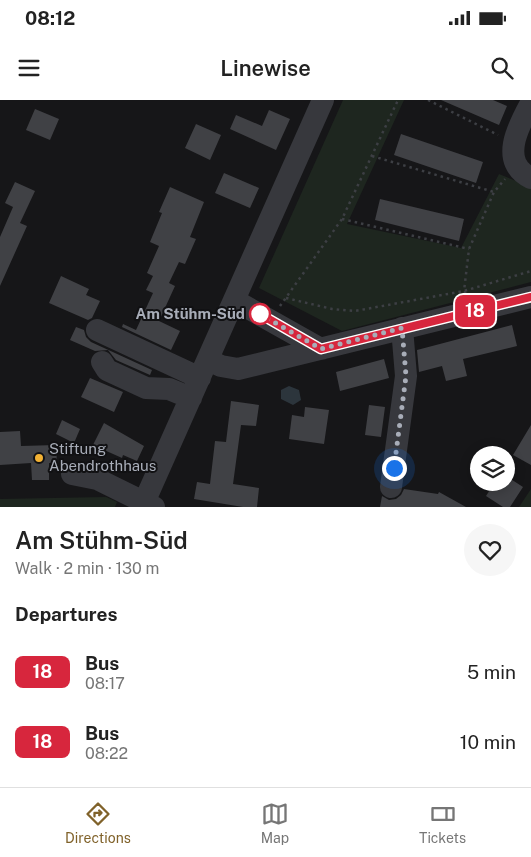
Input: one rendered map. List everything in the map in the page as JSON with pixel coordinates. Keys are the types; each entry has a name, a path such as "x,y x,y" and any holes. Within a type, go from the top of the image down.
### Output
{"street":[{"path":"72,474 97,479 147,505 200,378 323,100"},
{"path":"523,170 514,138 531,103"},
{"path":"102,362 107,370 146,388 169,389 230,369 238,369 321,349 531,296"},
{"path":"234,300 321,349"},
{"path":"392,487 406,376 402,328"},
{"path":"97,330 200,378"}],"path":[{"path":"271,320 342,219 398,100"},
{"path":"428,100 503,138 514,138"},
{"path":"372,156 494,192"},
{"path":"477,311 464,291 469,249 494,192 523,170"},
{"path":"342,219 469,249"},
{"path":"286,298 332,309 355,311 464,291 531,271"}],"shaded area":[{"path":"343,100 404,100 347,224 461,248 499,174 531,187 531,282 342,331 259,288"},
{"path":"289,386 299,390 301,400 293,405 281,399 281,390"},
{"path":"531,489 531,507 519,507"},
{"path":"106,497 117,502 115,507 0,507 0,499"}],"building":[{"path":"441,100 493,100 507,106 499,125"},
{"path":"35,109 59,119 50,140 26,130"},
{"path":"269,110 290,119 276,150 230,129 236,115 262,126"},
{"path":"196,124 221,135 210,160 185,148"},
{"path":"401,134 483,162 476,183 394,155"},
{"path":"224,173 259,188 250,208 215,193"},
{"path":"15,182 35,191 20,223 27,226 0,286 0,237 13,207 5,203"},
{"path":"170,187 204,202 190,237 196,239 185,264 179,262 169,283 175,286 159,321 180,331 171,350 122,327 123,324 136,330 153,293 146,290 153,276 147,273 159,246 150,242 162,213 159,212"},
{"path":"380,199 464,219 459,241 375,220"},
{"path":"61,276 89,289 86,295 100,301 92,318 88,320 49,303"},
{"path":"512,325 517,346 463,359 467,376 446,381 442,366 419,372 417,350"},
{"path":"76,327 84,330 86,337 91,342 152,370 150,375 116,360 108,350 95,351 70,340"},
{"path":"384,359 389,378 340,391 336,372"},
{"path":"90,378 123,392 114,412 81,397"},
{"path":"231,401 259,405 256,426 241,425 233,484 259,488 257,507 243,507 194,499 197,482 210,484 215,441 226,442"},
{"path":"369,405 385,407 381,437 365,435"},
{"path":"305,407 329,410 324,444 289,439 292,415 304,417"},
{"path":"62,420 80,429 74,443 56,434"},
{"path":"104,423 144,446 137,461 123,455 122,458 93,445"},
{"path":"531,425 531,465 515,456 515,452"},
{"path":"20,431 21,446 56,445 57,463 49,463 49,480 32,480 31,463 0,465 0,432"},
{"path":"515,482 523,487 510,507 503,507 486,496 489,491 515,491"},
{"path":"404,489 438,494 439,492 466,507 380,507 382,496 389,500 396,499"}],"bus line":[{"name":"18","path":"260,314 321,349 531,297"}],"place":[{"name":"Am Stühm-Süd","path":"260,314"},
{"name":"Stiftung Abendrothhaus","path":"39,458"}],"route":[{"path":"260,314 321,349 402,328 406,376 394,468"}]}
